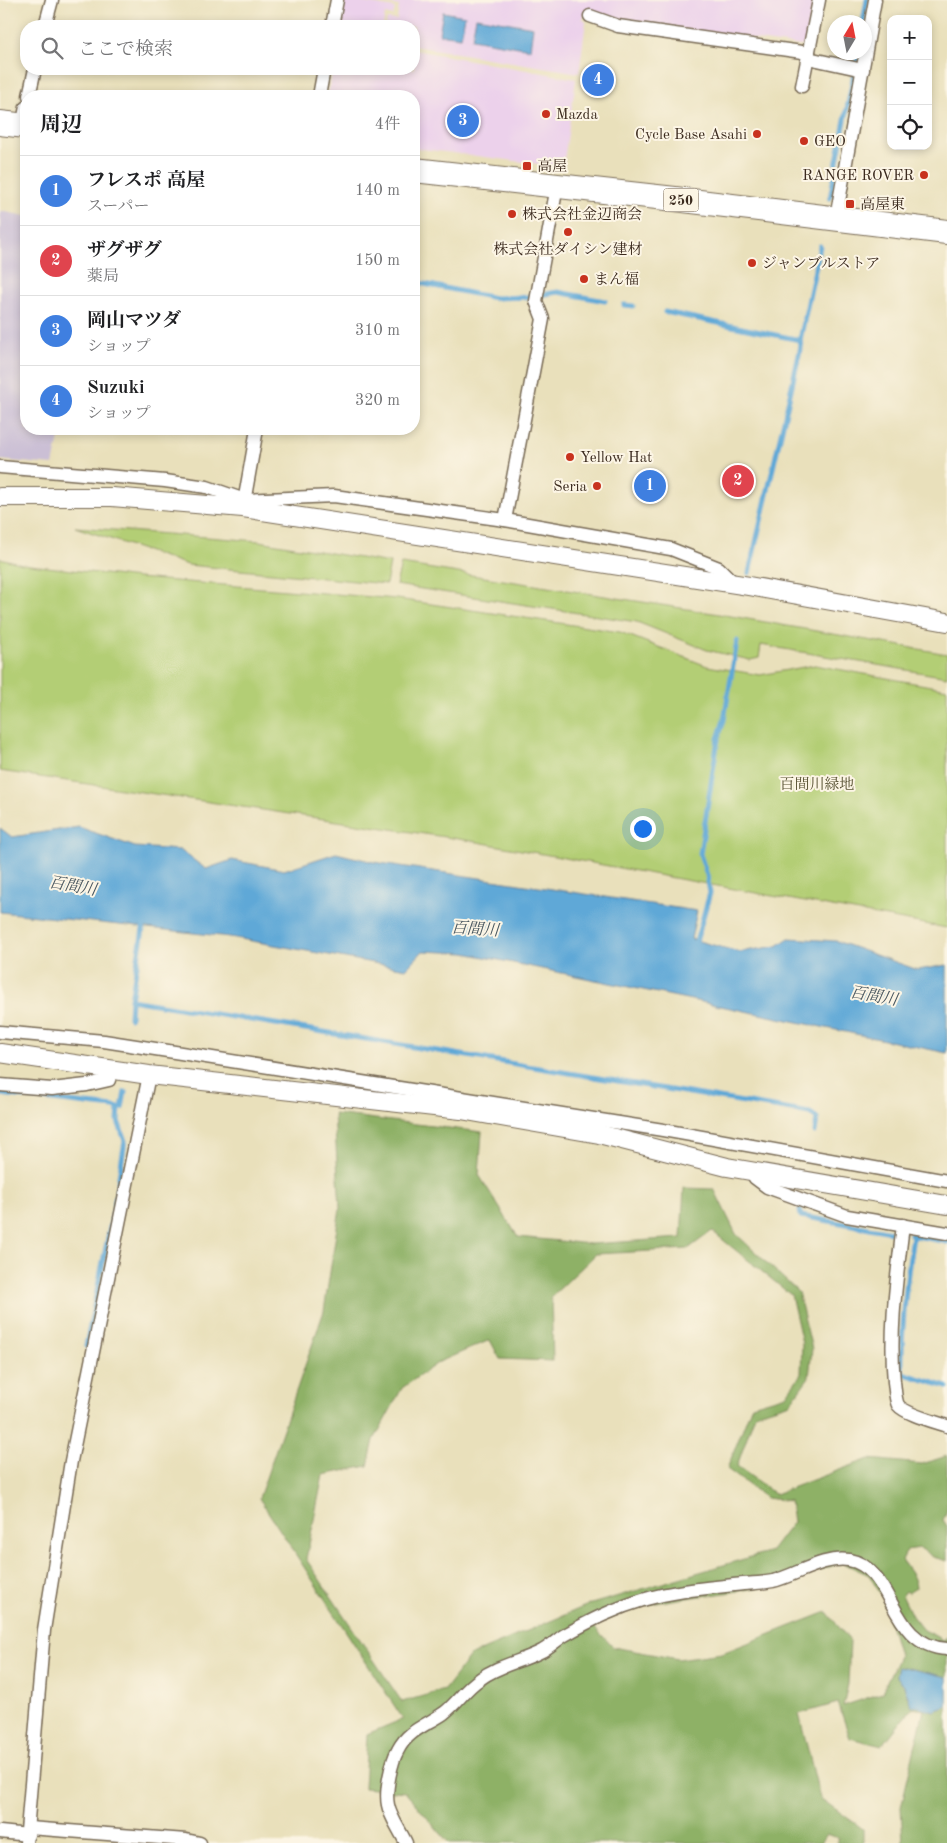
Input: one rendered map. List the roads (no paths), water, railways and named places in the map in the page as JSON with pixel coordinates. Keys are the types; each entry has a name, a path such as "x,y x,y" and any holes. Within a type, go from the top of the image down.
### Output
{"highway":[{"name":"250","path":"420,171 947,232"}],"street":[{"path":"47,20 52,0"},
{"path":"333,20 337,0"},
{"path":"802,86 819,0"},
{"path":"836,218 858,69 875,0"},
{"path":"590,16 618,26 808,56 858,69"},
{"path":"30,90 34,75"},
{"path":"320,90 323,75"},
{"path":"505,520 543,319 536,301 557,186"},
{"path":"244,504 256,435"},
{"path":"0,467 165,481 207,487 244,504 334,496 505,520 671,549 720,568 736,584"},
{"path":"0,497 112,497 244,504 736,584 947,622"},
{"path":"0,1032 104,1041 182,1052 663,1130 947,1181"},
{"path":"0,1052 149,1074 461,1110 599,1134 711,1163 947,1205"},
{"path":"0,1085 52,1089 87,1085 109,1080 111,1068"},
{"path":"28,1836 31,1776 44,1630 69,1471 149,1074"},
{"path":"751,1170 755,1178 767,1187 847,1216 902,1230 947,1233"},
{"path":"902,1230 894,1296 893,1368 898,1404 907,1411 947,1426"},
{"path":"406,1843 388,1805 389,1777 397,1750 410,1733 444,1713 478,1680 496,1669 543,1651 561,1638 604,1613 647,1598 699,1589 773,1581 832,1560 848,1560 864,1565 875,1576 894,1610 920,1642 934,1648 947,1649"},
{"path":"0,1832 28,1836 186,1840 200,1843"}],"water":[{"path":"443,12 465,16 461,37 439,34"},
{"path":"476,17 533,27 530,49 472,39"},
{"name":"百間川","path":"79,827 135,847 180,850 206,869 232,860 284,870 336,853 374,862 697,911 691,939 739,952 777,946 789,938 836,941 918,970 947,965 947,1053 465,953 423,951 406,969 230,937 0,912 0,828 12,837"},
{"path":"898,1666 947,1677 947,1706 934,1711 911,1705 904,1686 896,1675"}],"waterway":[{"path":"864,15 867,0"},
{"path":"830,198 856,60"},
{"path":"749,573 801,346 800,340 820,246"},
{"path":"420,283 495,298 527,297 558,292 605,301"},
{"path":"624,305 633,306"},
{"path":"665,312 800,340"},
{"path":"695,945 710,893 707,875 700,854 718,739 724,720 737,641"},
{"path":"130,1018 131,1000 144,923"},
{"path":"131,1000 810,1113 817,1118 815,1132"},
{"path":"0,1094 122,1108 125,1092"},
{"path":"86,1346 114,1208 125,1141 118,1121 119,1108"},
{"path":"800,1210 801,1216 903,1234"},
{"path":"911,1235 947,1242"},
{"path":"913,1236 904,1304 902,1373 947,1387"}],"place":[{"name":"Suzuki","path":"598,80"},
{"name":"Mazda","path":"546,114"},
{"name":"岡山マツダ","path":"463,121"},
{"name":"Cycle Base Asahi","path":"757,134"},
{"name":"GEO","path":"804,141"},
{"name":"高屋","path":"527,166"},
{"name":"RANGE ROVER","path":"924,175"},
{"name":"高屋東","path":"850,204"},
{"name":"株式会社金辺商会","path":"512,214"},
{"name":"株式会社ダイシン建材","path":"568,232"},
{"name":"ジャンブルストア","path":"752,263"},
{"name":"まん福","path":"584,279"},
{"name":"Yellow Hat","path":"570,457"},
{"name":"ザグザグ","path":"738,481"},
{"name":"Seria","path":"597,486"},
{"name":"フレスポ 高屋","path":"650,486"}],"park label":[{"name":"百間川緑地","path":"817,784"}]}
